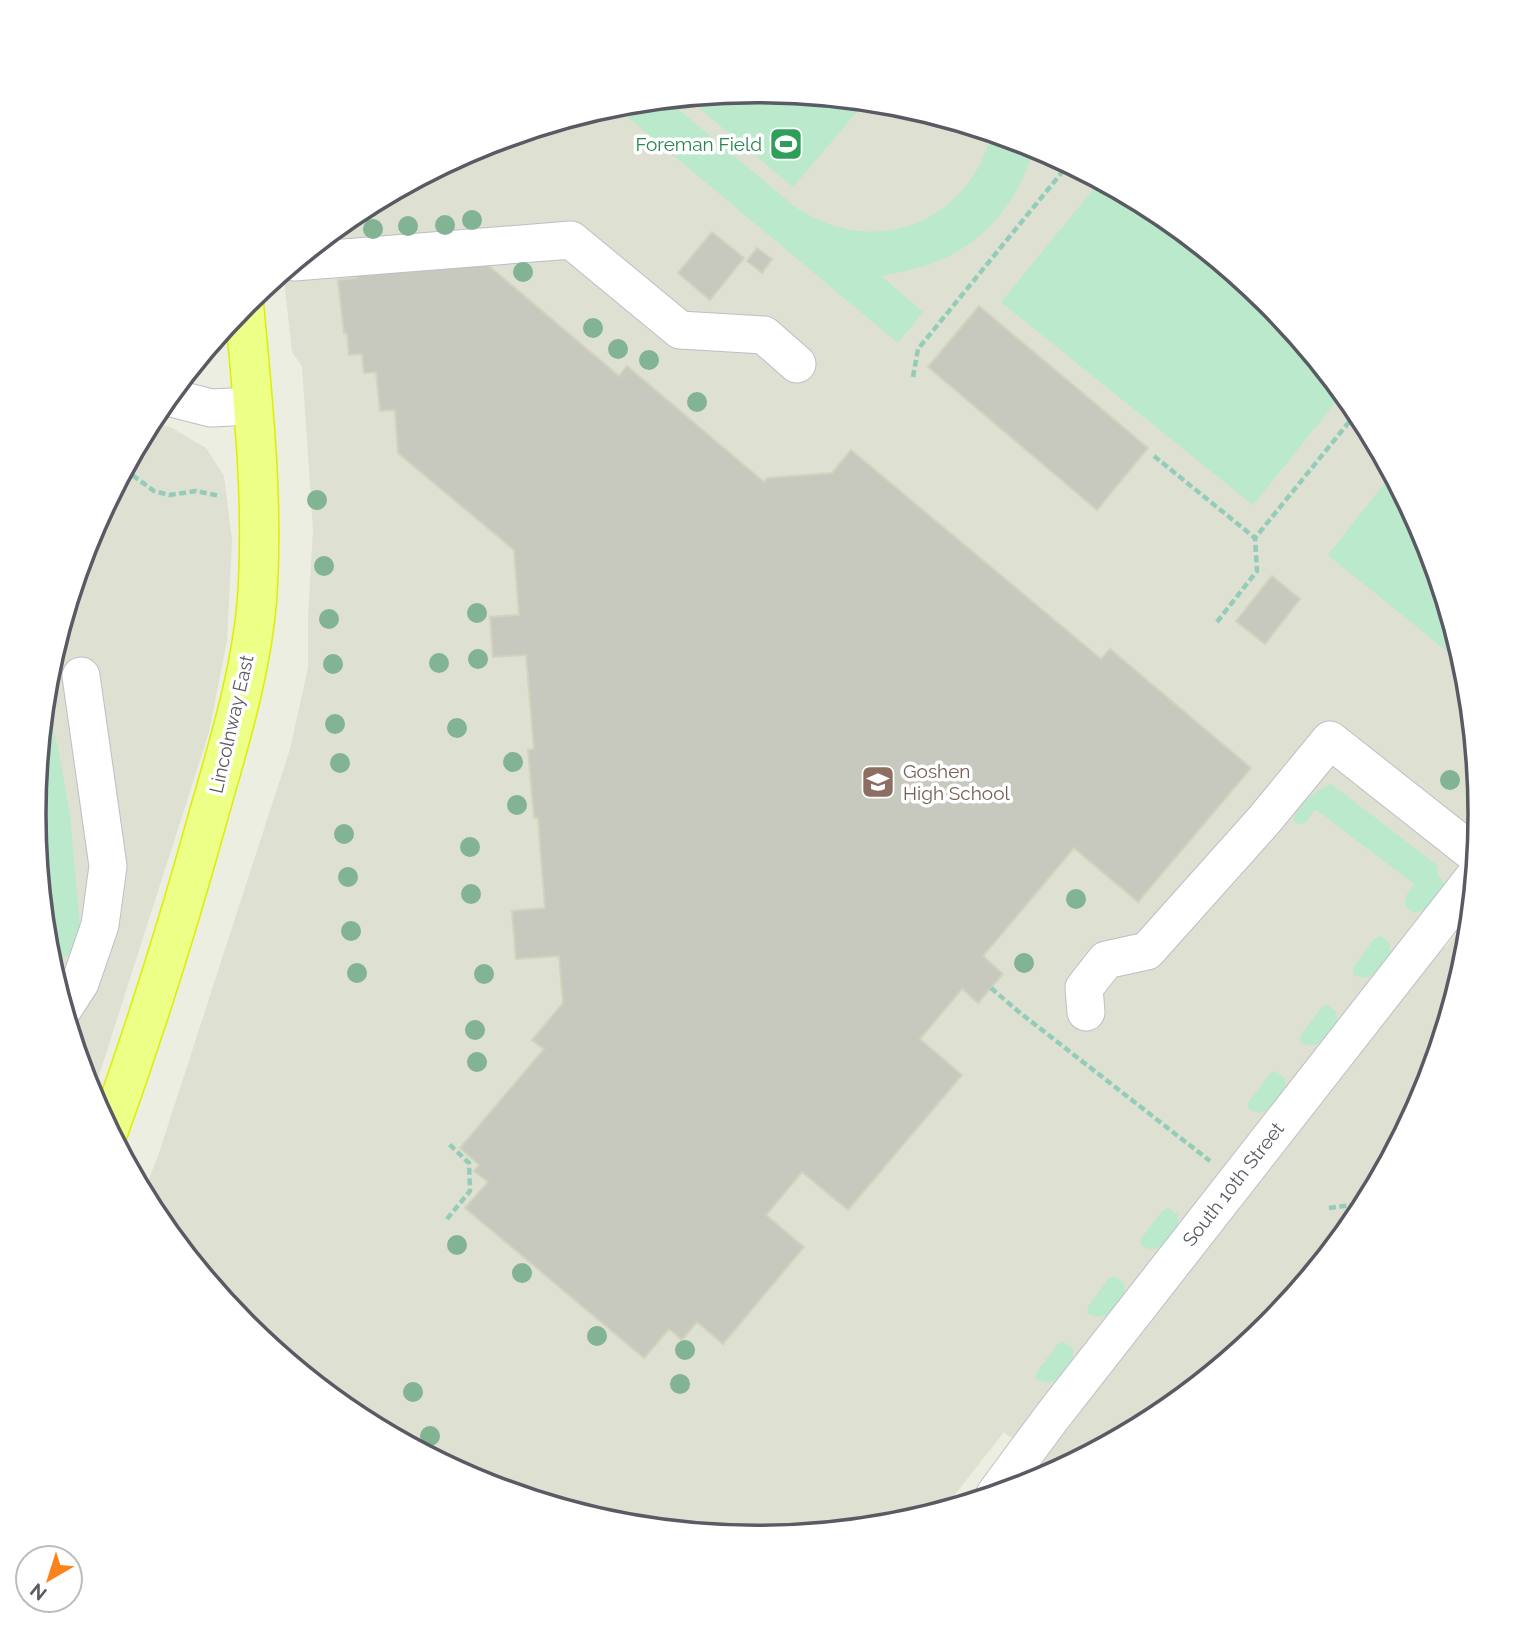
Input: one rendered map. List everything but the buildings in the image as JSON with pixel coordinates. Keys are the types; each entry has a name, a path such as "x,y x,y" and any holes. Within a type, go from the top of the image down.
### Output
{"highway":[{"name":"Lincolnway East","path":"114,1117 179,921 247,669 257,602 260,534 245,320"}],"street":[{"path":"311,261 571,240 680,330 764,335 797,364"},
{"path":"179,400 211,408 253,406"},
{"path":"70,998 80,983 100,925 108,866 81,676"},
{"path":"1086,1012 1084,988 1106,960 1147,951 1265,819 1330,740 1467,848"},
{"name":"South 10th Street","path":"1005,1480 1464,890"}],"path":[{"path":"913,377 918,349 1062,172"},
{"path":"1217,622 1257,570 1255,538 1350,421"},
{"path":"1154,456 1255,538"},
{"path":"132,475 154,491 169,495 196,492 220,496"},
{"path":"991,988 1019,1013 1236,1181"},
{"path":"447,1219 470,1191 468,1163 449,1144"},
{"path":"1329,1208 1351,1205"}],"shaded area":[{"name":"Goshen High School","path":"710,104 804,104 850,109 896,116 986,140 1072,176 1152,222 1226,279 1260,311 1292,345 1349,419 1395,499 1414,542 1431,585 1455,675 1467,767 1468,814 1467,859 1417,926 1445,948 1458,932 1444,998 1431,1043 1414,1086 1395,1129 1349,1209 1292,1283 1260,1317 1226,1349 1152,1406 1113,1430 1044,1465 1004,1432 952,1498 896,1512 850,1519 757,1526 710,1524 618,1512 528,1488 485,1471 442,1452 362,1406 288,1349 254,1317 193,1247 148,1181 290,749 308,668 313,530 302,366 292,352 284,283 362,222 401,198 442,176 528,140 618,116"},
{"path":"161,425 170,427 206,448 224,476 232,540 227,640 209,732 98,1080 83,1043 59,953 47,861 47,767 59,675 83,585 119,499"}],"green space":[{"name":"Foreman Field","path":"804,104 858,110 793,187 696,106"},
{"path":"676,108 795,207 825,223 856,231 886,231 914,224 940,210 962,190 980,164 989,141 1030,157 1011,199 1000,215 972,242 938,261 881,276 923,312 898,343 625,115"},
{"path":"1094,188 1152,222 1226,279 1292,345 1336,402 1253,505 1001,302"},
{"path":"1386,482 1431,585 1450,653 1328,555"},
{"path":"52,723 70,816 82,947 60,959 47,861 47,767"},
{"path":"1331,784 1437,865 1438,876 1446,884 1427,909 1413,913 1408,909 1405,899 1414,884 1315,809 1305,823 1296,824 1296,814 1304,803"},
{"path":"1380,936 1390,943 1390,956 1387,961 1370,977 1353,974 1353,968 1375,938"},
{"path":"1327,1004 1336,1012 1337,1025 1317,1044 1306,1045 1300,1042 1300,1036"},
{"path":"1275,1071 1285,1078 1286,1091 1266,1111 1255,1112 1249,1109 1248,1103"},
{"path":"1168,1208 1178,1215 1178,1228 1175,1233 1158,1248 1141,1245 1141,1239 1163,1210"},
{"path":"1114,1276 1124,1283 1125,1296 1109,1313 1093,1316 1087,1313 1088,1307 1109,1278"},
{"path":"1063,1342 1073,1349 1073,1362 1058,1379 1042,1382 1036,1379 1036,1373 1058,1344"}],"place":[{"name":"Foreman Field","path":"786,144"},
{"name":"Goshen High School","path":"878,782"}]}
